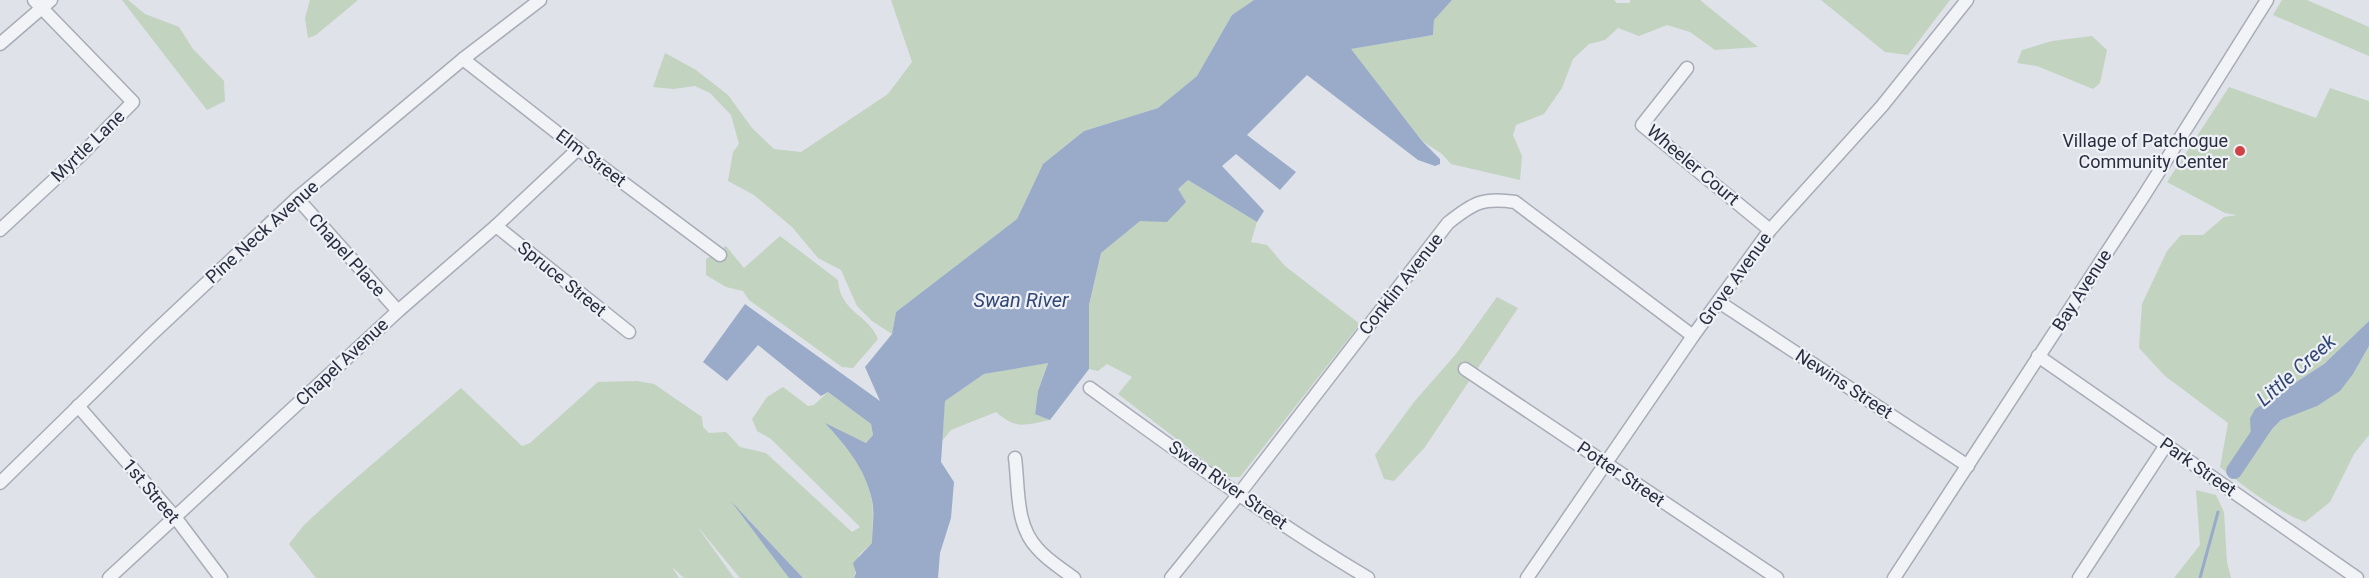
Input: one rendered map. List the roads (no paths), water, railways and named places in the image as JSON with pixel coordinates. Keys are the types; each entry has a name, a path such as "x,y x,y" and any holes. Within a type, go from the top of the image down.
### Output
{"street":[{"name":"Pine Neck Avenue","path":"0,483 150,336 297,198 463,59 540,0"},
{"name":"Grove Avenue","path":"1527,578 1693,336 1770,230 1882,106 1967,0"},
{"name":"Bay Avenue","path":"1894,578 2143,197 2262,2"},
{"path":"0,44 42,3"},
{"name":"Myrtle Lane","path":"0,230 81,155 133,102 42,3"},
{"name":"Elm Street","path":"463,59 578,149 720,255"},
{"name":"Wheeler Court","path":"1688,68 1642,125 1770,230"},
{"name":"Chapel Avenue","path":"109,578 398,311 496,226 578,149"},
{"name":"Chapel Place","path":"297,198 398,311"},
{"name":"Conklin Avenue","path":"1171,578 1239,494 1448,223 1469,206 1486,200 1515,202 1693,336"},
{"name":"Spruce Street","path":"496,226 629,332"},
{"name":"Newins Street","path":"1719,302 1968,466"},
{"name":"Park Street","path":"2038,356 2357,578"},
{"name":"Potter Street","path":"1465,369 1777,578"},
{"name":"Swan River Street","path":"1090,388 1239,494 1320,549 1368,578"},
{"name":"1st Street","path":"78,406 175,518 221,578"},
{"path":"2079,578 2166,445"},
{"path":"1015,458 1018,502 1027,533 1036,548 1074,578"}],"water":[{"name":"Swan River","path":"1254,0 1452,0 1434,20 1433,35 1351,49 1422,141 1440,159 1440,164 1435,166 1418,160 1307,75 1247,135 1296,172 1280,190 1236,154 1222,166 1264,211 1257,222 1188,180 1178,189 1186,202 1167,222 1140,221 1101,253 1089,305 1089,369 1050,420 1035,414 1038,391 1048,363 984,374 945,401 941,462 954,482 951,518 940,553 938,578 854,578 856,573 853,563 872,543 872,500 860,468 825,423 866,443 873,435 871,424 828,392 821,396 758,345 727,381 703,362 745,304 880,401 865,367 892,334 896,312 1017,219 1043,164 1084,131 1158,108 1197,76 1232,15"},
{"path":"2369,321 2369,346 2340,391 2317,406 2281,420 2259,442 2251,437 2250,418 2255,409 2324,364"},
{"path":"731,501 803,578 789,578"}],"waterway":[{"name":"Little Creek","path":"2234,471 2267,422"},
{"name":"Little Creek","path":"2200,578 2218,512"}],"place":[{"name":"Village of Patchogue Community Center","path":"2240,151"}]}
